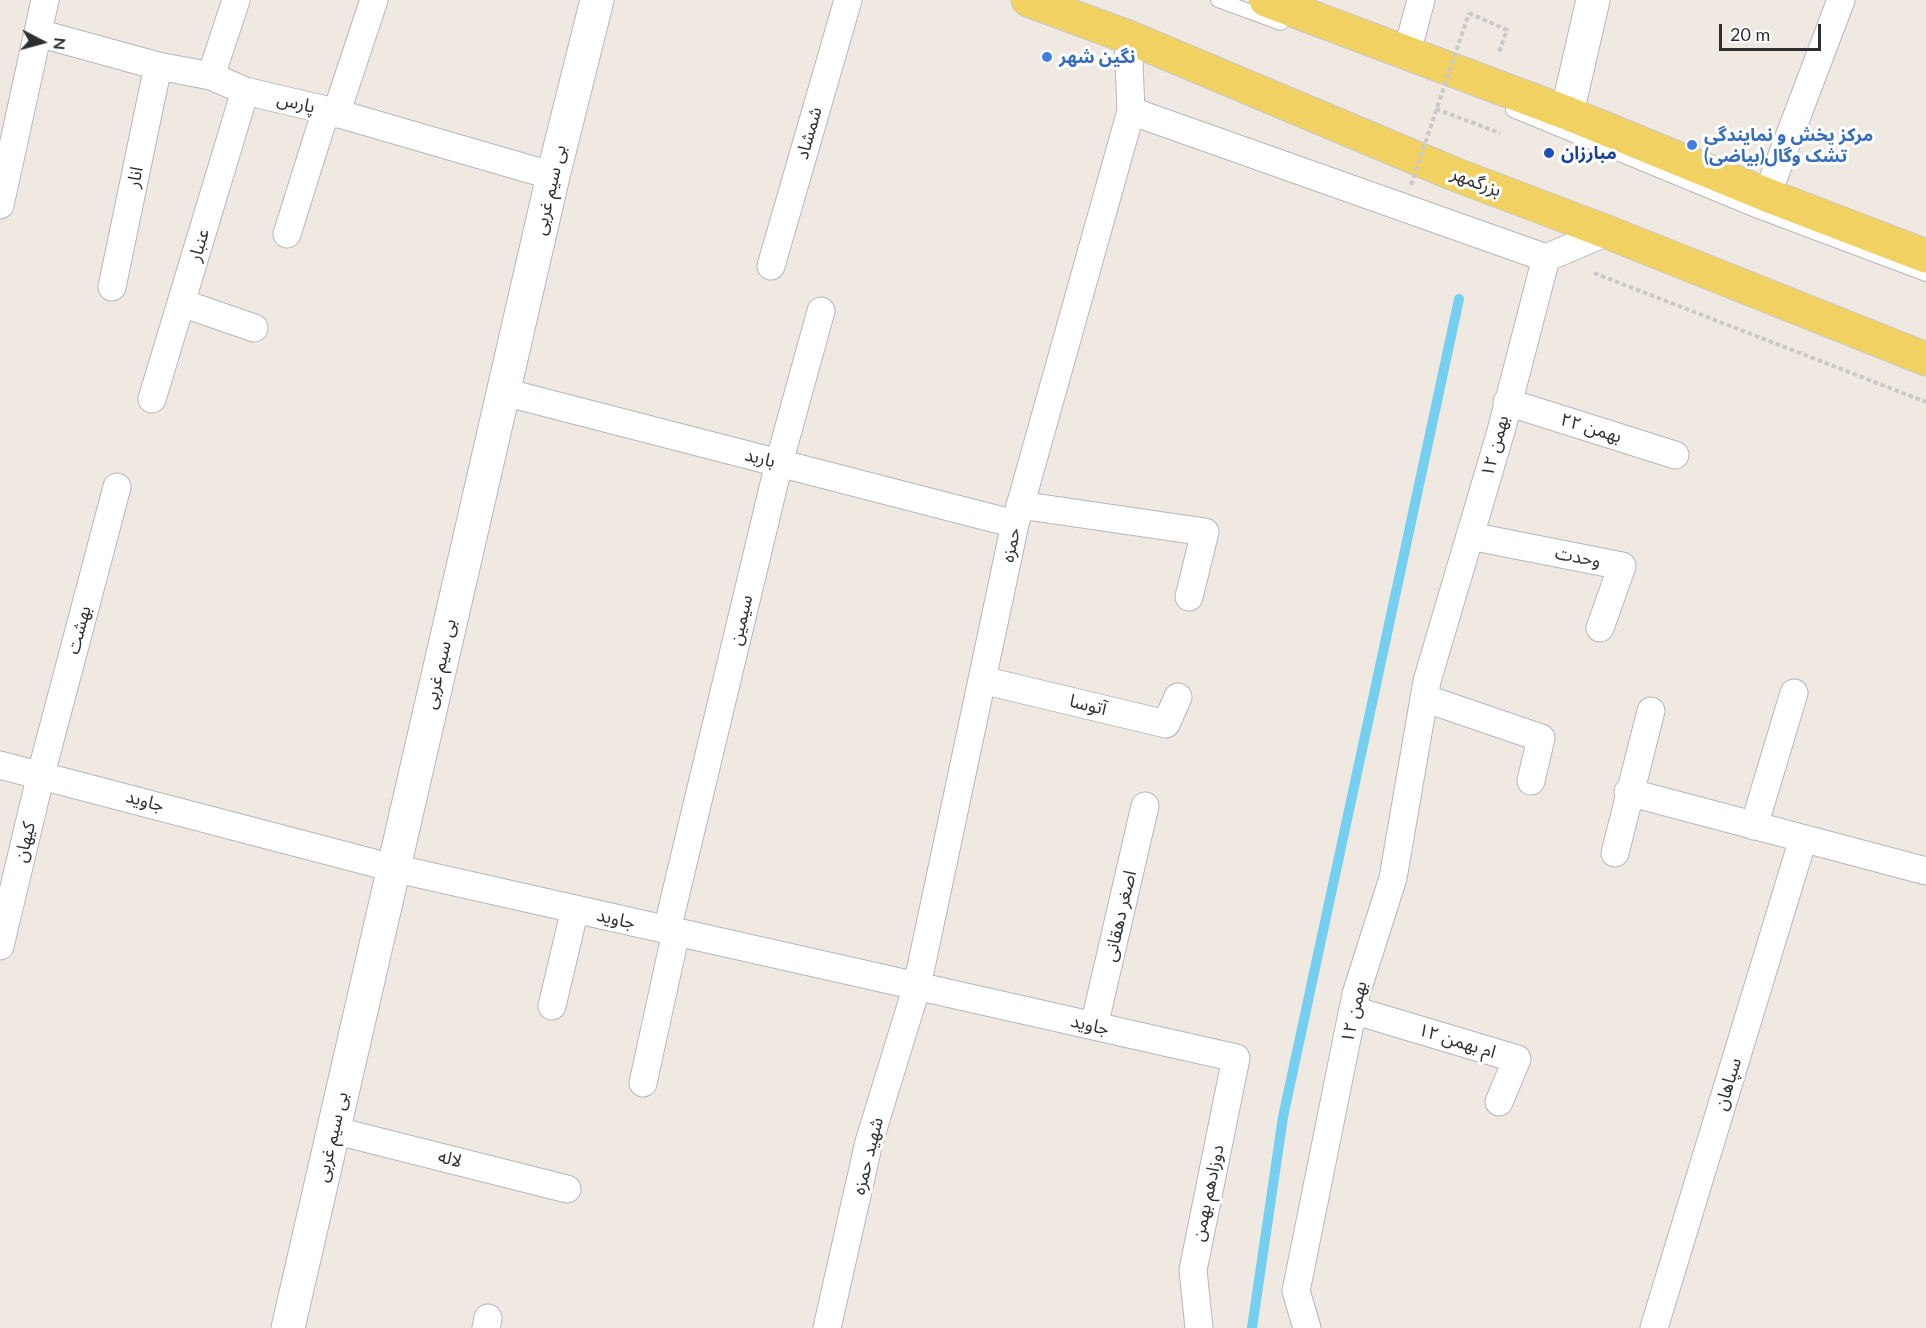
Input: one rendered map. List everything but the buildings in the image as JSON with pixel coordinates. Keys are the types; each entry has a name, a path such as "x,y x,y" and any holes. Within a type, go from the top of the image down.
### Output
{"main road":[{"name":"بزرگمهر","path":"1028,0 1128,37 1454,174 1607,232 1926,359"},
{"path":"1266,0 1567,113 1767,195 1926,256"}],"street":[{"path":"0,205 45,0"},
{"path":"211,76 236,0"},
{"path":"287,234 374,0"},
{"name":"بی سیم غربی","path":"288,1328 553,176 597,0"},
{"name":"شمشاد","path":"771,266 848,0"},
{"path":"1407,52 1421,0"},
{"path":"1567,113 1593,0"},
{"path":"1767,195 1841,0"},
{"name":"پارس","path":"38,33 158,66 211,76 245,91 331,112 553,176"},
{"name":"حمزه","path":"917,986 1018,514 1131,111 1128,37"},
{"name":"انار","path":"112,287 158,66"},
{"name":"عنبار","path":"152,399 245,91"},
{"path":"1131,111 1548,257 1607,232"},
{"name":"۱۲ بهمن","path":"1307,1328 1296,1291 1353,1010 1392,878 1424,698 1548,257"},
{"path":"182,303 254,328"},
{"name":"سیمین","path":"643,1083 671,931 779,463 821,311"},
{"name":"باربد","path":"504,392 779,463 1018,514"},
{"name":"۲۲ بهمن","path":"1507,402 1675,455"},
{"name":"بهشت","path":"41,774 117,487"},
{"path":"1018,514 1205,532 1189,597"},
{"name":"وحدت","path":"1470,536 1622,566 1600,628"},
{"name":"آتوسا","path":"982,680 1167,724 1178,697"},
{"path":"1755,826 1794,693"},
{"path":"1424,698 1541,738 1531,781"},
{"path":"1615,853 1628,792 1651,711"},
{"name":"جاوید","path":"0,765 393,868 1236,1058"},
{"name":"کیهان","path":"0,946 41,774"},
{"path":"1628,792 1926,871"},
{"name":"اصغر دهقانی","path":"1094,1026 1145,806"},
{"name":"سپاهان","path":"1654,1328 1803,839"},
{"path":"552,1006 575,909"},
{"name":"شهید حمزه","path":"827,1328 869,1142 917,986"},
{"name":"۱۲ ام بهمن","path":"1353,1010 1517,1059 1499,1102"},
{"name":"دوزادهم بهمن","path":"1198,1328 1192,1270 1236,1058"},
{"name":"لاله","path":"333,1130 567,1189"}],"lane":[{"path":"1218,0 1294,28"},
{"path":"1503,106 1758,211 1926,274"}],"path":[{"path":"1411,185 1469,13 1507,30"},
{"path":"1436,109 1474,122"},
{"path":"1548,257 1926,402"}],"waterway":[{"path":"1252,1328 1283,1117 1459,299"}],"place":[{"name":"نگین شهر","path":"1047,57"},
{"name":"مرکز پخش و نمایندگی تشک وگال(بیاضی)","path":"1692,145"},
{"name":"مبارزان","path":"1549,153"}]}
